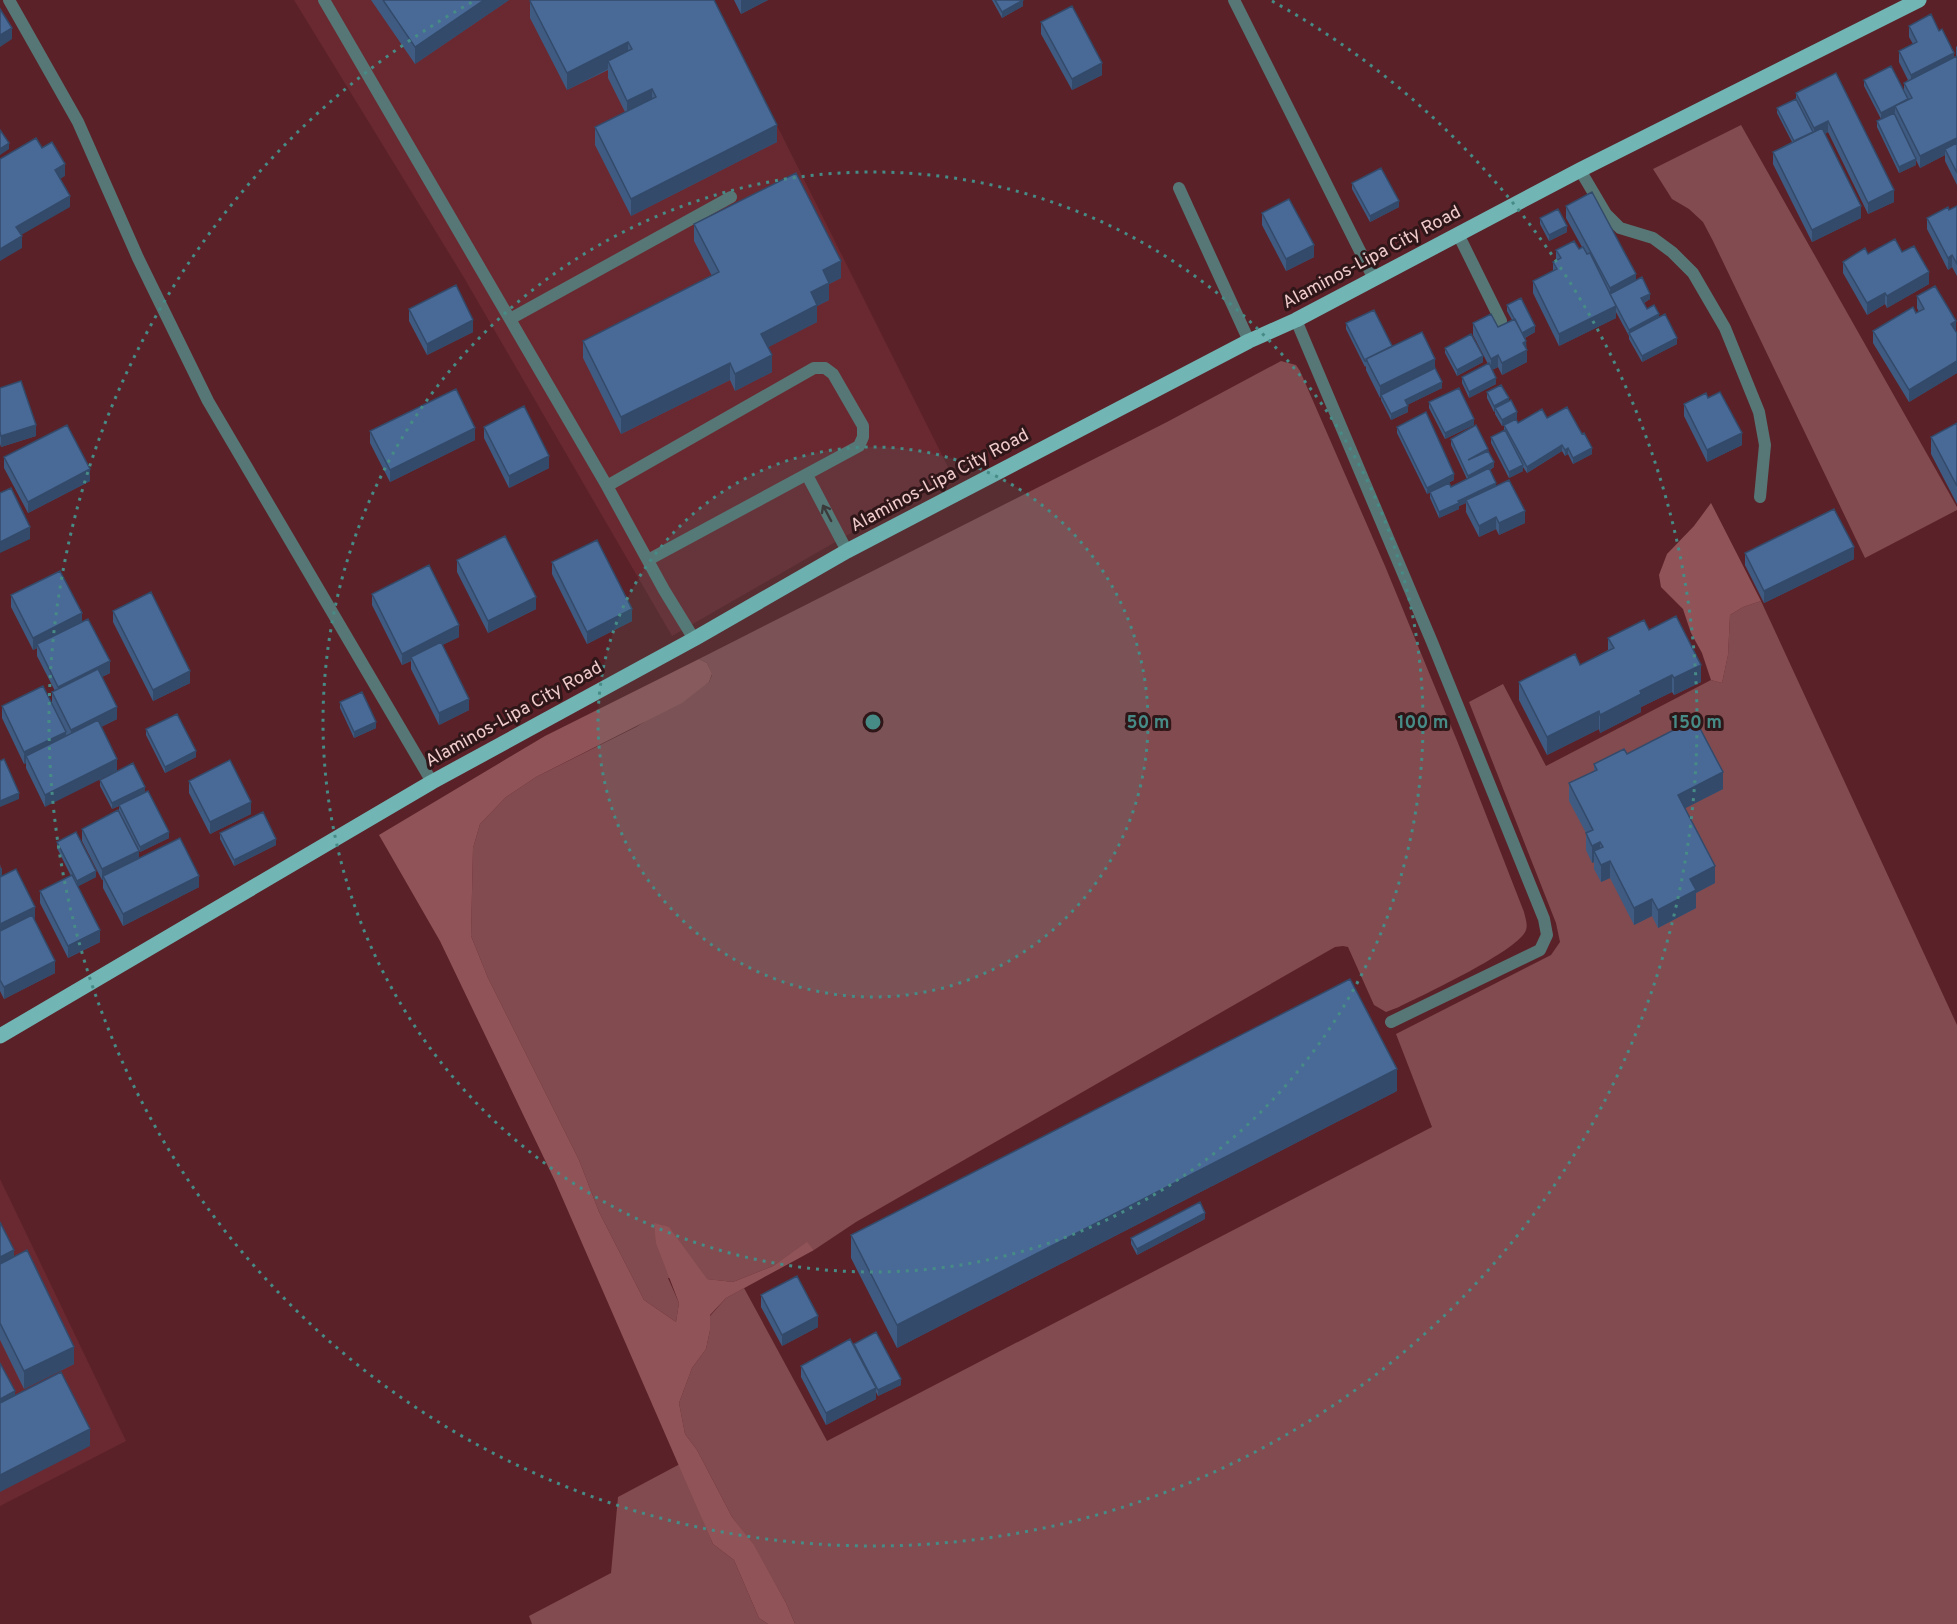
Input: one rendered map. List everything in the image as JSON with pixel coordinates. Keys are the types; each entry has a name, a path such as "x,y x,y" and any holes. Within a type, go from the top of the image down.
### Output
{"main road":[{"name":"Alaminos-Lipa City Road","path":"0,1036 432,782 694,639 847,551 1249,341 1296,320 1580,170 1919,0"}],"street":[{"path":"9,0 78,122 138,258 208,400 432,782"},
{"path":"324,0 694,639"},
{"path":"1234,0 1374,279"},
{"path":"1580,170 1606,214 1620,228 1653,238 1672,252 1693,273 1725,328 1759,412 1765,445 1760,497"},
{"path":"1179,188 1249,341"},
{"path":"510,319 731,197"},
{"path":"1458,234 1501,321"},
{"path":"1296,320 1432,642 1544,919 1547,935 1540,950 1391,1022"},
{"path":"607,486 814,368 825,368 833,374 863,426 863,437 858,446 648,560"},
{"path":"807,475 847,551"}],"shaded area":[{"path":"294,0 714,0 952,475 672,636 463,276"},
{"path":"1741,125 1957,507 1957,510 1865,558 1703,222 1689,209 1672,199 1653,169"},
{"path":"1281,361 1296,365 1300,371 1385,566 1524,912 1526,930 1520,939 1507,949 1469,972 1386,1012 1374,1005 1348,947 1335,947 856,1222 814,1250 807,1243 773,1266 733,1282 668,1278 679,1303 676,1322 644,1300 599,1212 579,1160 488,978 471,936 473,848 480,824 506,797 536,777 636,727 709,682 712,675 707,663 699,659 1167,422"},
{"path":"1711,503 1761,601 1743,607 1730,615 1728,655 1722,683 1711,680 1683,609 1661,587 1659,575 1667,554 1694,526"},
{"path":"1761,601 1957,1025 1957,1624 795,1624 786,1603 754,1546 732,1517 697,1450 685,1434 679,1403 692,1368 706,1349 710,1316 726,1298 744,1288 827,1441 1432,1127 1396,1034 1551,955 1560,942 1556,923 1469,702 1503,684 1546,766 1711,680 1722,683 1728,655 1730,615 1743,607"},
{"path":"699,659 707,663 712,674 709,682 682,703 536,777 506,797 480,824 473,848 471,936 488,978 579,1160 599,1212 644,1300 676,1322 679,1303 656,1243 654,1223 669,1227 707,1279 733,1282 773,1266 807,1242 814,1250 726,1298 710,1315 706,1349 692,1368 679,1403 685,1434 697,1450 732,1517 754,1545 795,1624 768,1624 759,1618 734,1560 713,1544 555,1181 440,941 379,835 545,736"},
{"path":"0,1179 126,1441 0,1506"},
{"path":"680,1464 713,1544 734,1560 759,1618 768,1624 532,1624 529,1616 611,1573 618,1497"}],"building":[{"path":"383,0 484,0 415,47"},
{"path":"531,0 714,0 777,125 631,199 595,127 656,97 652,89 627,101 608,61 632,49 628,42 567,73"},
{"path":"995,0 1023,0 1002,12"},
{"path":"1072,6 1102,63 1072,79 1041,22"},
{"path":"0,9 12,28 0,35"},
{"path":"1931,14 1939,31 1942,29 1954,53 1911,75 1899,51 1917,42 1909,26"},
{"path":"1957,56 1957,138 1920,156 1895,106 1912,98 1904,83"},
{"path":"1891,66 1908,99 1881,113 1864,80"},
{"path":"1836,73 1894,190 1868,203 1828,121 1814,128 1796,93"},
{"path":"1796,99 1813,132 1794,141 1777,108"},
{"path":"1894,113 1916,159 1899,167 1877,121"},
{"path":"1822,128 1861,206 1812,230 1773,152"},
{"path":"0,130 9,143 0,149"},
{"path":"36,138 42,148 52,142 65,164 55,170 70,196 16,227 22,236 0,249 0,159"},
{"path":"1957,143 1957,173 1945,149"},
{"path":"1381,168 1399,201 1370,216 1352,183"},
{"path":"796,173 841,261 823,270 829,283 811,292 817,305 761,334 772,355 735,374 730,363 621,417 583,341 719,272 694,224"},
{"path":"1592,192 1636,274 1610,288 1566,206"},
{"path":"1289,199 1314,245 1286,259 1262,213"},
{"path":"1957,206 1957,264 1952,255 1948,258 1927,218 1948,207 1949,210"},
{"path":"1558,209 1567,226 1549,235 1540,218"},
{"path":"1895,239 1902,252 1914,246 1929,272 1887,296 1885,293 1867,303 1843,262 1865,248 1868,254"},
{"path":"1574,241 1579,249 1583,247 1587,254 1590,253 1616,306 1559,334 1533,281 1557,269 1553,262 1561,258 1556,250"},
{"path":"1642,277 1650,294 1641,298 1647,309 1654,305 1659,314 1629,330 1610,294"},
{"path":"456,285 473,320 427,344 409,309"},
{"path":"1935,286 1956,321 1951,324 1957,333 1957,361 1909,390 1873,331 1913,307 1916,313 1924,309 1917,296"},
{"path":"1521,298 1535,326 1522,333 1507,305"},
{"path":"1374,310 1392,346 1365,361 1346,323"},
{"path":"1491,314 1498,327 1515,319 1526,341 1523,343 1527,350 1502,363 1498,355 1491,359 1473,323"},
{"path":"1665,314 1677,338 1642,356 1629,333"},
{"path":"1422,332 1435,359 1380,386 1366,359"},
{"path":"1471,334 1483,356 1457,370 1445,348"},
{"path":"1489,363 1496,378 1469,392 1462,377"},
{"path":"1435,368 1442,382 1405,400 1408,406 1391,414 1381,395"},
{"path":"21,381 36,425 1,436 0,388"},
{"path":"1501,385 1509,398 1494,406 1487,392"},
{"path":"1459,388 1474,419 1445,433 1429,402"},
{"path":"456,389 475,428 390,470 370,431"},
{"path":"1720,392 1742,433 1707,450 1684,404 1706,393 1708,398"},
{"path":"1511,400 1517,412 1502,420 1495,408"},
{"path":"524,406 549,456 509,476 484,427"},
{"path":"1567,407 1592,448 1573,458 1568,448 1565,450 1562,445 1527,467 1504,425 1516,419 1518,423 1542,409 1547,418"},
{"path":"1426,412 1454,474 1427,488 1397,427"},
{"path":"1957,423 1957,486 1931,437"},
{"path":"67,425 90,469 28,502 4,457"},
{"path":"1476,425 1488,449 1468,460 1488,451 1494,462 1468,476 1451,439"},
{"path":"1505,430 1523,465 1509,472 1491,437"},
{"path":"1489,468 1496,483 1439,512 1430,492 1449,483 1451,487"},
{"path":"1509,480 1525,511 1499,523 1496,517 1479,526 1466,500"},
{"path":"11,488 30,527 0,542 0,493"},
{"path":"1834,509 1854,547 1764,591 1745,553"},
{"path":"505,536 536,597 488,621 457,560"},
{"path":"597,540 632,609 587,632 552,562"},
{"path":"429,565 459,625 402,654 372,594"},
{"path":"60,571 82,613 33,638 11,595"},
{"path":"151,592 190,671 153,690 113,611"},
{"path":"1676,616 1701,665 1674,678 1672,675 1600,715 1599,711 1547,737 1519,682 1575,654 1580,665 1614,648 1608,638 1644,620 1649,630"},
{"path":"88,619 110,661 58,687 37,644"},
{"path":"441,642 469,699 439,713 411,657"},
{"path":"98,669 117,707 71,730 52,692"},
{"path":"43,686 66,732 24,752 2,706"},
{"path":"362,692 376,722 354,732 340,702"},
{"path":"177,714 196,751 165,767 146,729"},
{"path":"1695,719 1723,772 1678,795 1715,866 1690,879 1696,890 1658,910 1652,899 1634,908 1610,861 1601,865 1594,851 1603,847 1600,842 1592,846 1586,833 1593,830 1569,783 1597,770 1594,764 1624,749 1627,754"},
{"path":"98,720 117,759 45,795 26,756"},
{"path":"4,759 19,793 0,801 0,761"},
{"path":"230,760 251,802 210,822 189,781"},
{"path":"133,763 145,787 112,803 100,780"},
{"path":"148,791 169,832 140,847 119,805"},
{"path":"118,810 139,851 102,869 82,829"},
{"path":"263,812 276,839 234,860 220,833"},
{"path":"76,832 96,871 77,881 57,842"},
{"path":"180,838 199,876 123,914 103,876"},
{"path":"16,869 35,907 0,924 0,877"},
{"path":"72,875 100,930 68,946 40,891"},
{"path":"32,915 55,961 4,987 0,980 0,931"},
{"path":"1350,979 1397,1069 897,1325 851,1235"},
{"path":"1200,1202 1205,1213 1137,1249 1131,1238"},
{"path":"0,1222 14,1250 0,1257"},
{"path":"27,1250 74,1347 24,1371 0,1323 0,1264"},
{"path":"797,1276 818,1316 782,1335 761,1295"},
{"path":"876,1332 901,1379 878,1390 854,1344"},
{"path":"850,1339 876,1388 826,1413 801,1366"},
{"path":"0,1363 15,1391 0,1399"},
{"path":"61,1372 90,1429 0,1475 0,1403"}]}
